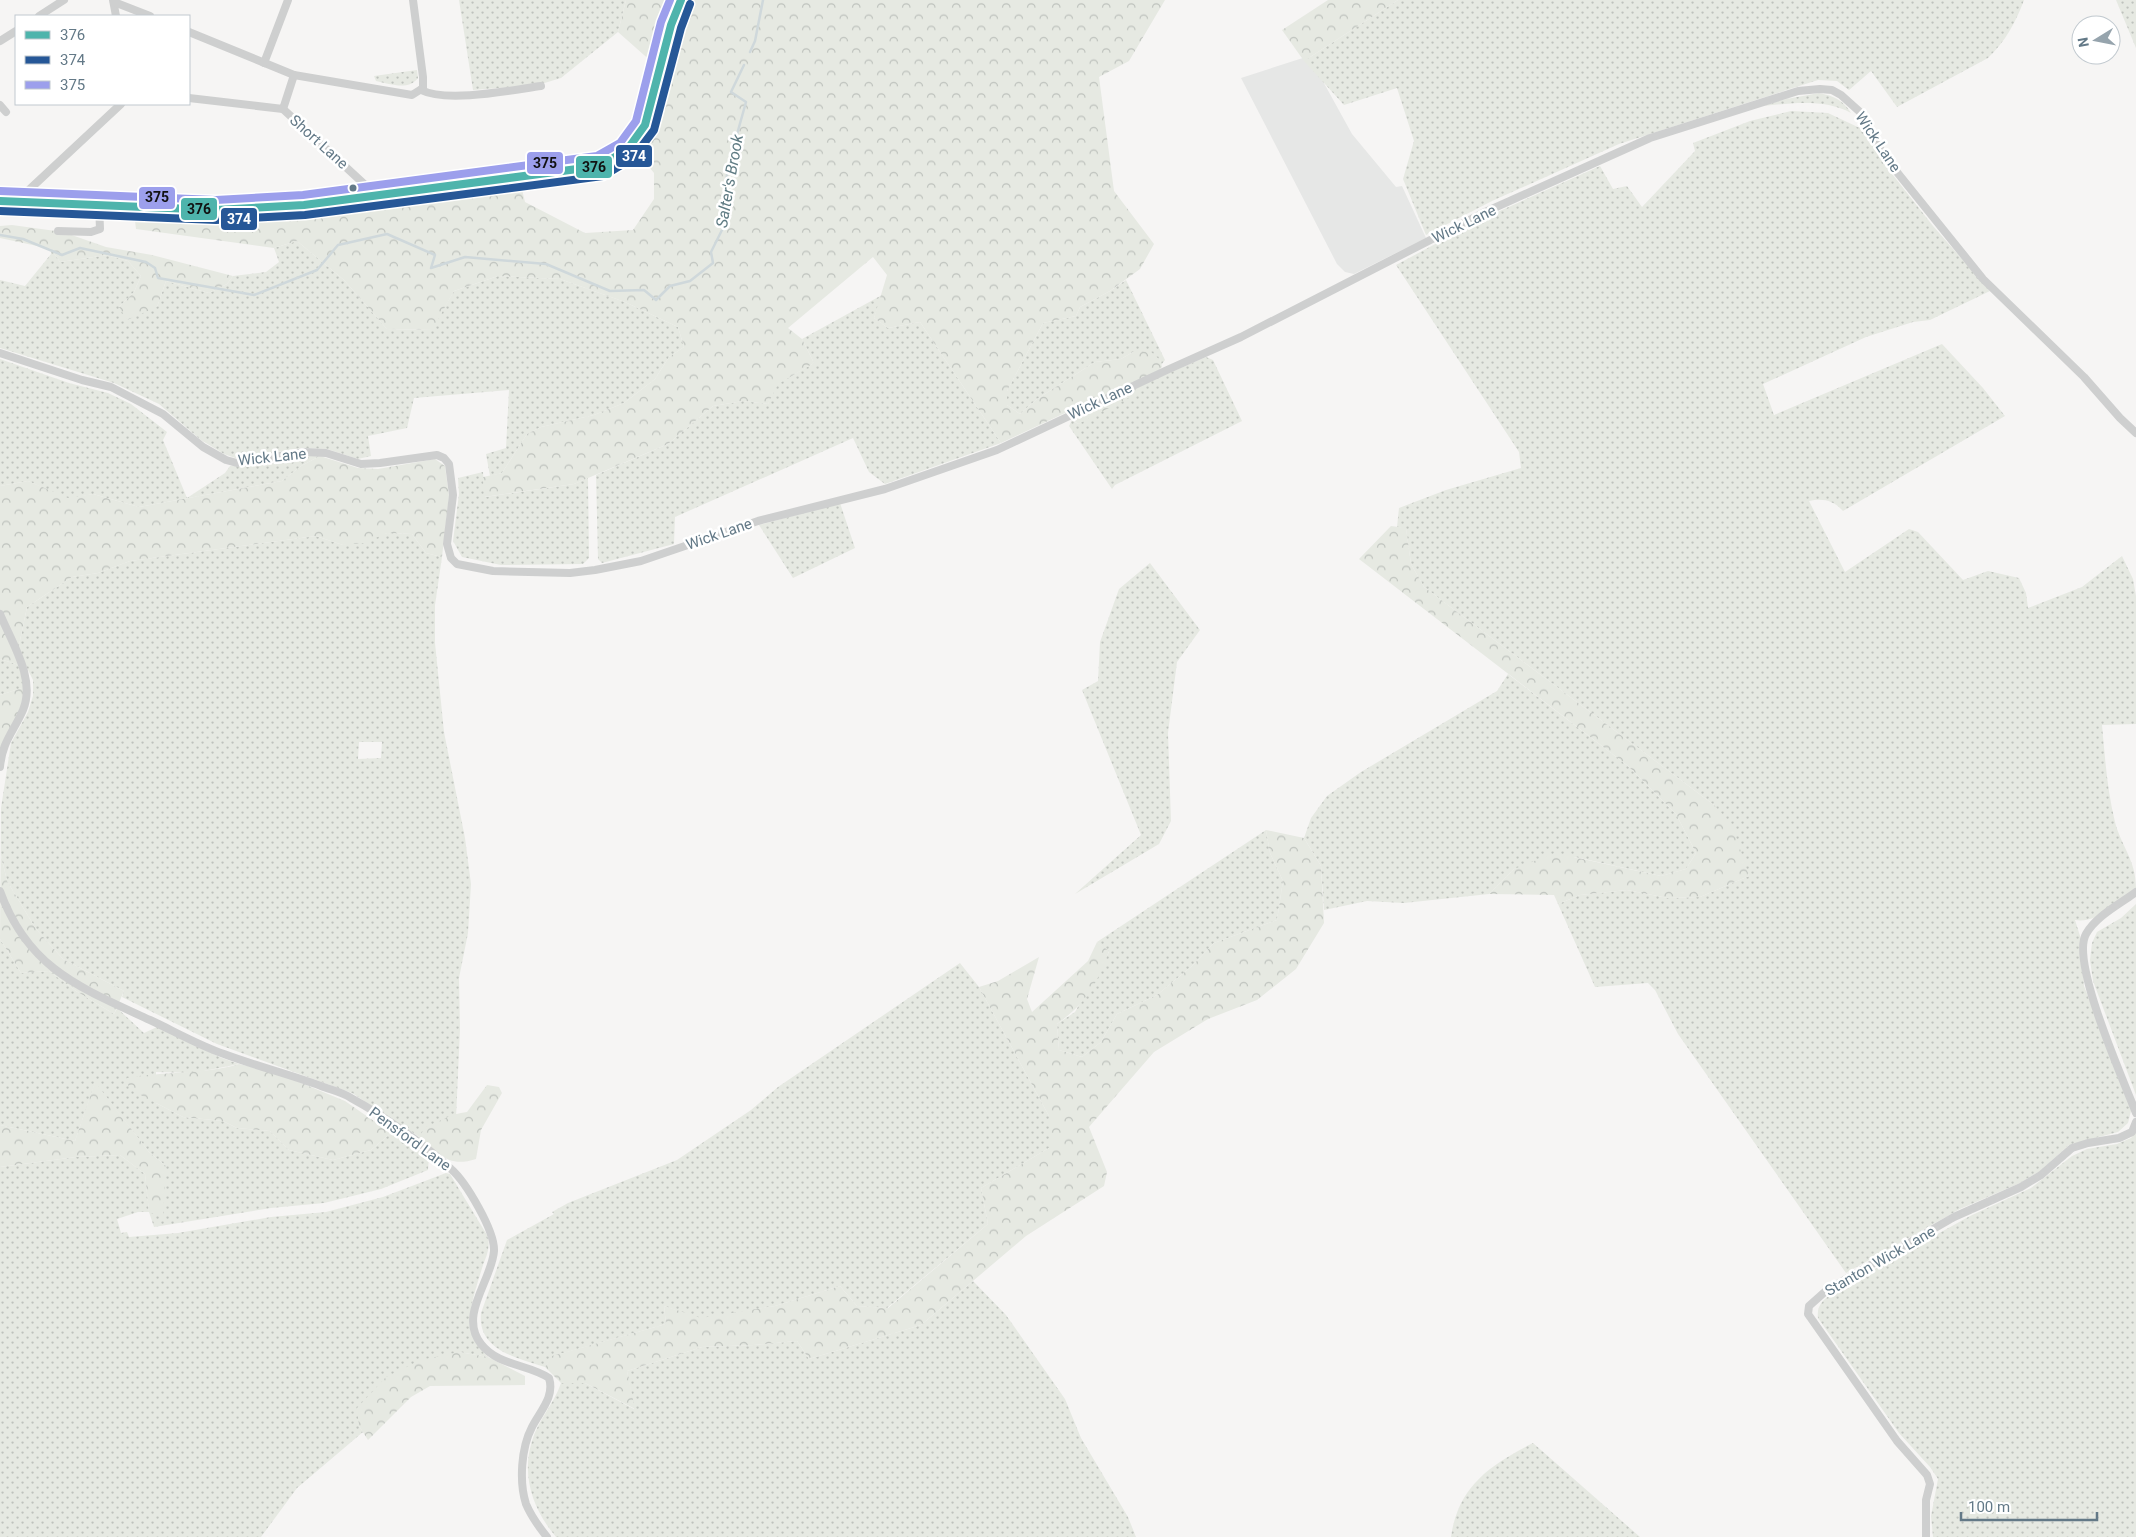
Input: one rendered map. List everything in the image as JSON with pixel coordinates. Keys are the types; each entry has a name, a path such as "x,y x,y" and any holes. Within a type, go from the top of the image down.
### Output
{"highway":[{"path":"0,201 243,209 304,205 592,167 618,157 632,144 645,125 669,33 681,0"}],"street":[{"path":"41,15 64,0"},
{"path":"264,63 288,0"},
{"path":"413,0 423,77 421,90"},
{"path":"114,1 116,15"},
{"path":"114,1 148,15"},
{"path":"0,42 15,32"},
{"path":"190,32 294,74 412,95 421,90"},
{"path":"190,98 283,109 294,74"},
{"path":"421,90 434,95 485,94 541,86"},
{"name":"Wick Lane","path":"0,353 119,391 163,414 203,447 226,460 237,463 305,452 326,453 361,464 380,464 436,455 444,458 449,464 453,495 447,544 451,558 457,564 493,571 570,572 595,570 641,561 758,520 884,489 996,450 1167,370 1241,338 1483,213 1650,138 1798,92 1820,89 1842,95 1860,112 1884,156 1983,279 2084,377 2120,418 2136,433"},
{"path":"0,105 6,112"},
{"path":"17,201 119,105"},
{"name":"Short Lane","path":"283,109 376,195"},
{"path":"58,231 91,232 100,229 99,204"},
{"path":"0,614 26,676 28,695 5,741 0,767"},
{"name":"Pensford Lane","path":"0,891 16,926 33,948 58,972 80,988 223,1054 278,1070 350,1097 422,1145 453,1170 478,1207 494,1242 494,1254 475,1311 473,1323 475,1334 482,1345 500,1359 542,1373 549,1378 552,1386 550,1395 526,1440 523,1482 526,1502 532,1516 547,1537"},
{"path":"2136,892 2094,924 2085,936 2084,956 2087,984 2136,1113"},
{"name":"Stanton Wick Lane","path":"1926,1537 1926,1500 1930,1484 1927,1475 1897,1441 1844,1366 1808,1314 1809,1306 1827,1290 1954,1217 2021,1187 2041,1175 2072,1148 2088,1142 2119,1138 2132,1132 2136,1122"}],"shaded area":[{"path":"1309,56 1352,134 1396,187 1402,186 1426,238 1354,274 1345,272 1337,264 1241,78"}],"green space":[{"path":"459,0 626,0 618,32 561,78 538,85 473,90"},
{"path":"626,0 673,0 653,63 618,32"},
{"path":"691,0 1165,0 1129,61 1099,77 1114,191 1154,244 1140,269 1110,291 1080,307 1076,316 1043,323 1007,391 1007,405 1020,414 1037,399 1095,362 1121,359 1133,352 1150,351 1160,360 1162,367 1136,394 1078,424 1065,413 1001,443 920,322 888,328 874,318 887,275 873,257 788,328 802,339 814,363 778,384 768,404 743,401 713,406 668,444 574,484 484,497 483,477 502,473 527,434 541,427 594,415 624,403 655,379 669,357 684,347 678,327 625,302 560,279 498,276 454,291 432,330 387,329 344,280 297,241 274,248 136,229 134,213 520,181 525,202 585,233 633,230 654,199 654,173 637,152"},
{"path":"1328,0 1398,0 1304,61 1282,30"},
{"path":"1398,0 2024,0 2009,31 1988,58 1897,107 1871,71 1849,90 1837,81 1818,80 1619,144 1492,201 1426,235 1403,179 1414,141 1397,88 1344,105 1304,61"},
{"path":"2116,0 2136,0 2136,48"},
{"path":"417,70 418,78 414,82 404,85 393,85 376,81 374,76"},
{"path":"1819,93 1838,99 1851,113 1831,106 1809,103 1764,106 1781,100"},
{"path":"1791,111 1828,113 1864,130 1889,170 1933,226 1990,291 1930,320 1913,322 1866,337 1763,384 1774,415 1942,344 1983,388 2005,416 1843,511 1828,501 1809,501 1845,572 1909,529 1918,532 1963,580 1988,571 2019,578 2026,593 2028,608 2082,587 2122,556 2133,579 2136,596 2136,724 2102,725 2112,810 2118,831 2134,869 2136,888 2100,915 2092,919 2075,920 2081,939 2084,986 2127,1096 2131,1111 2128,1123 2118,1132 2069,1145 2040,1171 2020,1183 1960,1209 1846,1273 1678,1034 1655,990 1648,983 1595,987 1558,904 1580,895 1627,890 1668,898 1700,897 1749,876 1714,805 1424,587 1411,564 1406,529 1397,527 1399,508 1446,490 1521,468 1519,452 1396,265 1484,218 1600,166 1613,189 1627,186 1642,207 1695,151 1693,143 1750,121"},
{"path":"12,225 63,232 106,247 152,255 233,276 227,284 209,293 166,281 157,307 127,320 119,307 134,292 141,276 128,261 107,255 60,262 51,249 0,238 0,226"},
{"path":"297,241 344,280 387,329 431,330 454,291 498,276 560,279 625,302 678,327 684,347 669,357 655,379 624,403 594,415 541,427 527,434 502,473 490,476 486,454 506,448 509,390 414,398 407,428 368,436 371,456 358,459 327,449 301,448 238,459 224,454 201,440 159,404 114,383 0,348 0,280 25,286 51,254 51,249 60,262 107,255 128,261 141,276 134,292 119,307 157,307 166,281 209,293 227,284 233,276 266,272 279,262 274,248"},
{"path":"1126,280 1165,360 1161,365 1160,360 1133,352 1121,359 1095,362 1037,399 1020,414 1007,405 1007,391 1043,323 1076,316 1080,307"},
{"path":"882,295 874,318 888,328 920,322 1001,443 885,484 869,472 853,438 675,517 674,544 602,563 598,559 596,475 668,444 713,406 743,401 768,404 777,384 814,363 802,339"},
{"path":"1206,357 1213,360 1242,421 1115,485 1112,489 1069,426 1072,420 1078,424 1148,382"},
{"path":"0,359 69,383 108,393 131,404 167,432 163,440 187,498 225,473 230,466 303,455 320,456 301,466 282,481 139,507 93,494 68,499 28,481 0,486"},
{"path":"320,456 358,468 378,469 435,459 445,466 449,496 442,557 426,553 412,534 387,533 364,543 343,545 316,536 130,561 98,573 72,577 27,607 18,650 0,610 0,486 28,481 68,498 93,494 139,507 282,481 301,466"},
{"path":"483,472 485,497 574,484 588,478 589,558 583,564 501,565 462,557 453,541 459,494 458,478"},
{"path":"840,503 855,548 793,578 759,525"},
{"path":"1391,526 1406,528 1411,564 1424,587 1714,805 1732,825 1749,876 1700,897 1668,898 1627,890 1580,895 1558,904 1554,895 1489,894 1514,869 1555,853 1661,876 1686,869 1696,853 1676,814 1628,766 1359,559"},
{"path":"387,533 412,534 426,553 442,557 435,605 435,643 444,732 465,838 471,884 468,933 459,978 460,1029 456,1118 421,1138 352,1093 217,1044 122,997 124,991 63,959 36,929 7,881 1,855 1,808 11,743 28,712 33,696 33,680 18,650 27,607 72,577 98,573 130,561 316,536 343,545","holes":["359,742 382,742 381,758 358,759"]},
{"path":"1150,563 1200,630 1177,662 1168,733 1171,821 1159,844 1075,894 1141,835 1082,690 1098,681 1100,642 1119,589"},
{"path":"0,620 19,665 0,659"},
{"path":"0,659 19,665 25,687 0,695"},
{"path":"1508,674 1628,766 1676,814 1696,853 1686,869 1661,876 1575,857 1514,869 1489,894 1404,903 1367,901 1324,910 1321,866 1304,838 1311,818 1327,796 1361,772 1497,691"},
{"path":"25,687 20,710 4,739 0,755 0,695"},
{"path":"1,808 1,855 7,881 36,929 63,959 124,991 114,1014 76,991 49,971 21,973 0,939"},
{"path":"1266,830 1270,853 1283,881 1277,920 1214,943 1192,966 1157,995 1117,1014 1101,1042 1082,1057 1059,1050 1057,1024 1075,1012 1109,952 1097,942"},
{"path":"1266,830 1304,838 1321,866 1324,923 1296,969 1257,1000 1208,1019 1154,1052 1089,1127 1107,1172 1104,1186 1026,1236 921,1325 809,1359 797,1341 702,1347 627,1371 635,1409 585,1383 561,1383 545,1367 552,1356 666,1324 664,1306 701,1318 775,1306 840,1286 857,1306 888,1308 988,1224 981,1188 1049,1148 1049,1116 979,987 998,981 1039,957 1027,999 1032,1012 1088,961 1097,942 1109,951 1100,974 1083,1000 1057,1024 1059,1050 1082,1057 1101,1042 1117,1014 1157,995 1192,966 1214,943 1277,920 1283,881 1270,853"},
{"path":"2136,904 2136,1095 2093,981 2090,960 2092,943 2097,932 2121,918"},
{"path":"0,939 21,973 49,971 76,991 114,1014 117,1008 144,1033 157,1027 222,1058 239,1064 194,1073 156,1072 156,1103 183,1117 223,1121 237,1128 270,1131 289,1150 333,1160 371,1150 391,1133 429,1156 428,1170 381,1189 324,1203 271,1208 154,1227 149,1212 138,1212 117,1219 121,1233 127,1232 129,1237 178,1233 271,1217 326,1212 383,1197 446,1173 450,1174 487,1235 488,1250 475,1290 471,1325 479,1346 488,1357 459,1352 359,1426 363,1432 297,1488 261,1537 0,1537 0,1167 76,1157 120,1155 145,1174 149,1211 166,1166 149,1152 95,1083 75,1141 0,1125"},
{"path":"960,963 979,987 1049,1116 1049,1148 981,1188 988,1224 887,1308 857,1306 840,1286 775,1306 701,1319 664,1306 666,1324 553,1356 545,1367 511,1356 492,1344 485,1336 481,1326 481,1313 507,1240 554,1214 552,1212 568,1203 677,1160 751,1110 778,1087"},
{"path":"239,1064 277,1073 345,1101 391,1133 371,1150 333,1160 289,1150 270,1131 237,1128 223,1121 183,1117 129,1089 127,1078 211,1070"},
{"path":"95,1082 149,1152 166,1166 163,1218 149,1212 145,1174 120,1155 76,1157 0,1167 0,1125 75,1141"},
{"path":"487,1085 499,1087 502,1093 481,1130 476,1159 458,1162 451,1161 419,1138 425,1127 450,1116 467,1112"},
{"path":"2136,1132 2136,1537 1933,1537 1931,1516 1938,1479 1930,1467 1899,1433 1818,1318 1820,1305 1837,1290 1970,1216 2031,1188 2072,1156 2087,1149 2117,1144 2131,1138"},
{"path":"973,1281 1006,1315 1065,1399 1081,1438 1128,1517 1136,1537 556,1537 541,1516 531,1492 528,1467 529,1454 535,1433 561,1383 585,1383 634,1409 627,1371 702,1347 797,1341 809,1359 921,1325"},
{"path":"459,1352 488,1357 525,1376 525,1385 430,1386 411,1397 368,1440 359,1426 357,1408 386,1377 421,1360"},
{"path":"1533,1443 1640,1537 1451,1537 1461,1504 1478,1479 1503,1460"}],"waterway":[{"name":"Salter's Brook","path":"750,52 755,41 763,0"},
{"name":"Salter's Brook","path":"0,235 23,239 62,255 80,248 146,262 155,268 158,278 254,295 317,270 338,245 387,234 435,255 431,268 465,257 546,264 610,291 644,290 656,300 670,286 690,281 713,263 711,252 723,228 721,211 729,163 746,102 731,92 744,65"}],"transit line":[{"name":"375","path":"0,191 216,200 303,195 597,156 620,143 636,121 661,22 670,0"},
{"name":"376","path":"0,201 216,210 304,205 600,166 627,150 645,125 671,25 681,0"},
{"name":"374","path":"0,211 216,220 305,215 603,176 633,158 654,130 681,28 690,4"}]}
